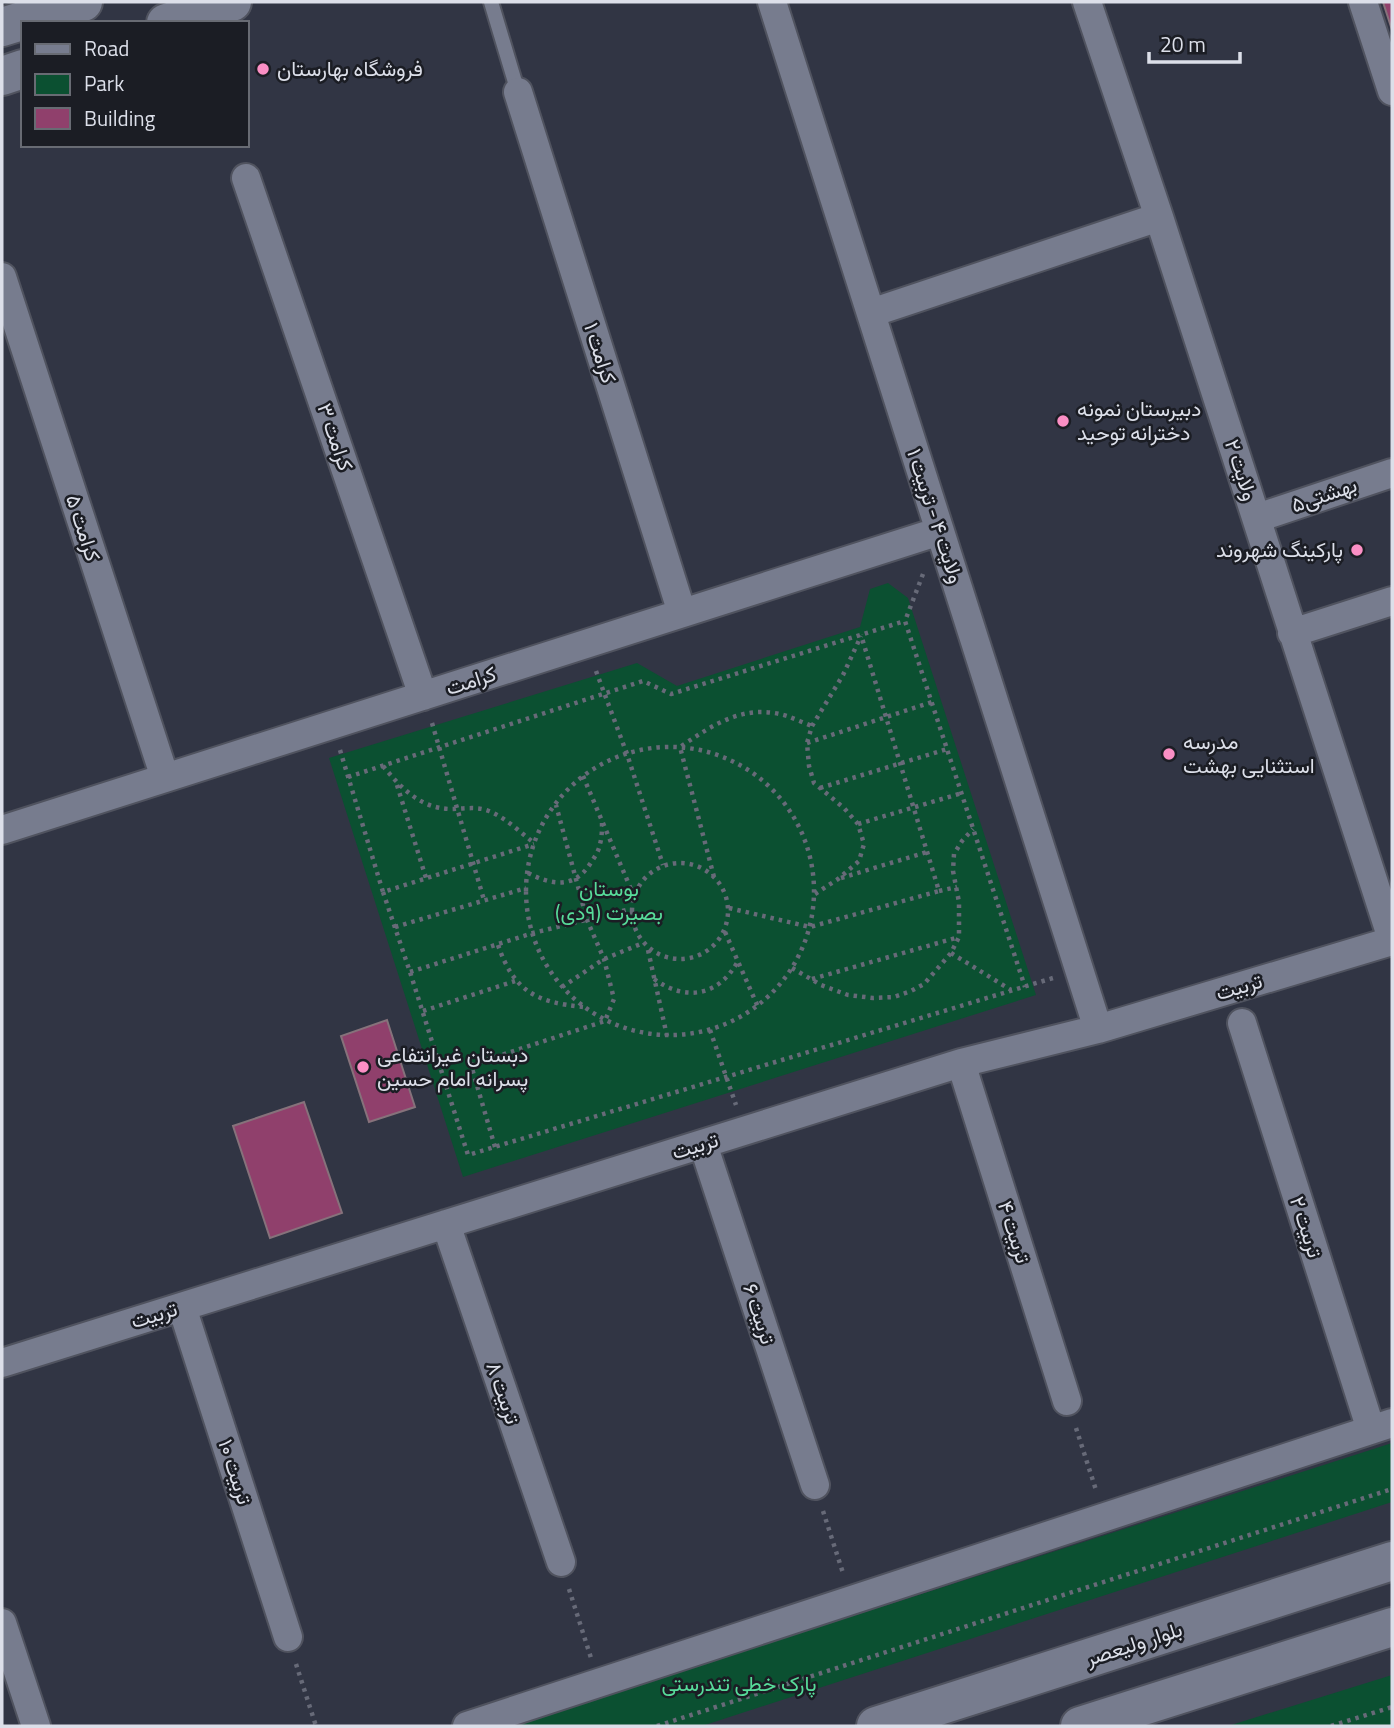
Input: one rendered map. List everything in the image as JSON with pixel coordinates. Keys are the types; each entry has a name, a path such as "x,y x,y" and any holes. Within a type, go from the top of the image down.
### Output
{"main road":[{"path":"21,21 83,2"},
{"path":"172,21 232,2"},
{"path":"2,27 21,21"},
{"path":"2,76 21,70"},
{"name":"بلوار ولیعصر","path":"876,1726 1392,1561"},
{"path":"1080,1726 1132,1718 1392,1627"}],"street":[{"name":"ولایت ۴ - تربیت ۱","path":"772,2 1098,1029"},
{"name":"ولایت ۲","path":"1087,2 1257,518 1392,940"},
{"path":"1363,2 1392,91"},
{"name":"کرامت ۱","path":"517,92 682,613"},
{"name":"کرامت ۳","path":"246,178 424,696"},
{"path":"871,313 1159,217"},
{"name":"کرامت ۵","path":"2,277 165,778"},
{"name":"بهشتی۵","path":"1257,518 1392,472"},
{"name":"کرامت","path":"2,830 940,531"},
{"path":"1292,633 1392,601"},
{"name":"تربیت","path":"2,1363 961,1063 1098,1029 1392,940"},
{"name":"تربیت ۲","path":"1242,1023 1382,1427"},
{"name":"تربیت ۴","path":"961,1063 1068,1401"},
{"name":"تربیت ۶","path":"703,1144 815,1485"},
{"name":"تربیت ۸","path":"446,1224 561,1562"},
{"name":"تربیت ۱۰","path":"182,1307 288,1637"},
{"path":"467,1726 1382,1427"},
{"path":"2,1623 36,1726"}],"lane":[{"path":"491,2 517,92"}],"path":[{"path":"348,777 643,681 671,694 905,621 1025,987"},
{"path":"861,635 940,891"},
{"path":"815,894 859,861 864,844 858,824 844,808 814,783 807,743 813,726 844,676 861,635"},
{"path":"586,644 627,754 663,865"},
{"path":"424,696 484,900"},
{"path":"807,743 932,702"},
{"path":"680,747 706,730 742,713 765,712 813,726"},
{"path":"332,724 468,1155 1079,970"},
{"path":"680,747 715,878"},
{"path":"680,747 706,750 736,762 763,780 786,803 802,831 812,862 815,894 810,926 799,957 781,984 758,1007 730,1023 699,1034 667,1037 635,1032 605,1021 577,1003 555,979 539,951 529,920 526,888 530,856 541,825 559,798 583,776 610,759 642,749 680,747"},
{"path":"820,788 947,749"},
{"path":"383,766 396,783 412,797 431,806 488,811 535,844"},
{"path":"583,776 634,895"},
{"path":"396,783 426,878"},
{"path":"858,824 962,793"},
{"path":"495,1147 471,1065 605,1021 614,999 604,959 587,920 555,804"},
{"path":"528,873 545,882 564,882 576,878 596,855 601,844 602,821"},
{"path":"792,968 821,985 848,995 873,998 894,996 924,984 951,953 959,937 954,854 973,829"},
{"path":"383,892 535,844"},
{"path":"838,879 928,852"},
{"path":"686,862 707,870 722,887 729,908 725,931 711,949 691,959 668,959 648,949 635,931 631,909 634,895 640,882 663,865 686,862"},
{"path":"729,908 810,926 957,887"},
{"path":"395,927 526,888"},
{"path":"410,972 533,933 631,909"},
{"path":"725,931 758,1007"},
{"path":"811,980 959,937"},
{"path":"562,987 604,959 643,943"},
{"path":"498,945 505,965 521,987 538,997 583,1007"},
{"path":"648,949 667,1037"},
{"path":"951,953 1011,990"},
{"path":"654,979 666,988 680,992 708,990 720,984 738,961"},
{"path":"423,1011 515,981"},
{"path":"710,1030 744,1130"},
{"path":"1068,1401 1104,1517"},
{"path":"815,1485 852,1600"},
{"path":"657,1726 1392,1489"},
{"path":"561,1562 599,1683"},
{"path":"288,1637 316,1726"},
{"path":"1331,1726 1392,1707"}],"green space":[{"name":"بوستان بصیرت (۹دی)","path":"888,583 908,598 1036,995 463,1177 329,758 637,663 677,686 860,627 870,589"},
{"name":"پارک خطی تندرستی","path":"1392,1443 1392,1502 702,1726 510,1726"},
{"path":"1392,1675 1392,1726 1228,1726"}],"building":[{"path":"1383,2 1392,2 1392,30"},
{"path":"387,1020 415,1107 369,1122 341,1036"},
{"path":"304,1102 342,1213 270,1238 233,1126"}],"place":[{"name":"فروشگاه بهارستان","path":"263,69"},
{"name":"دبیرستان نمونه دخترانه توحید","path":"1063,421"},
{"name":"پارکینگ شهروند","path":"1357,550"},
{"name":"مدرسه استثنایی بهشت","path":"1169,754"},
{"name":"دبستان غیرانتفاعی پسرانه امام حسین","path":"363,1067"}]}
